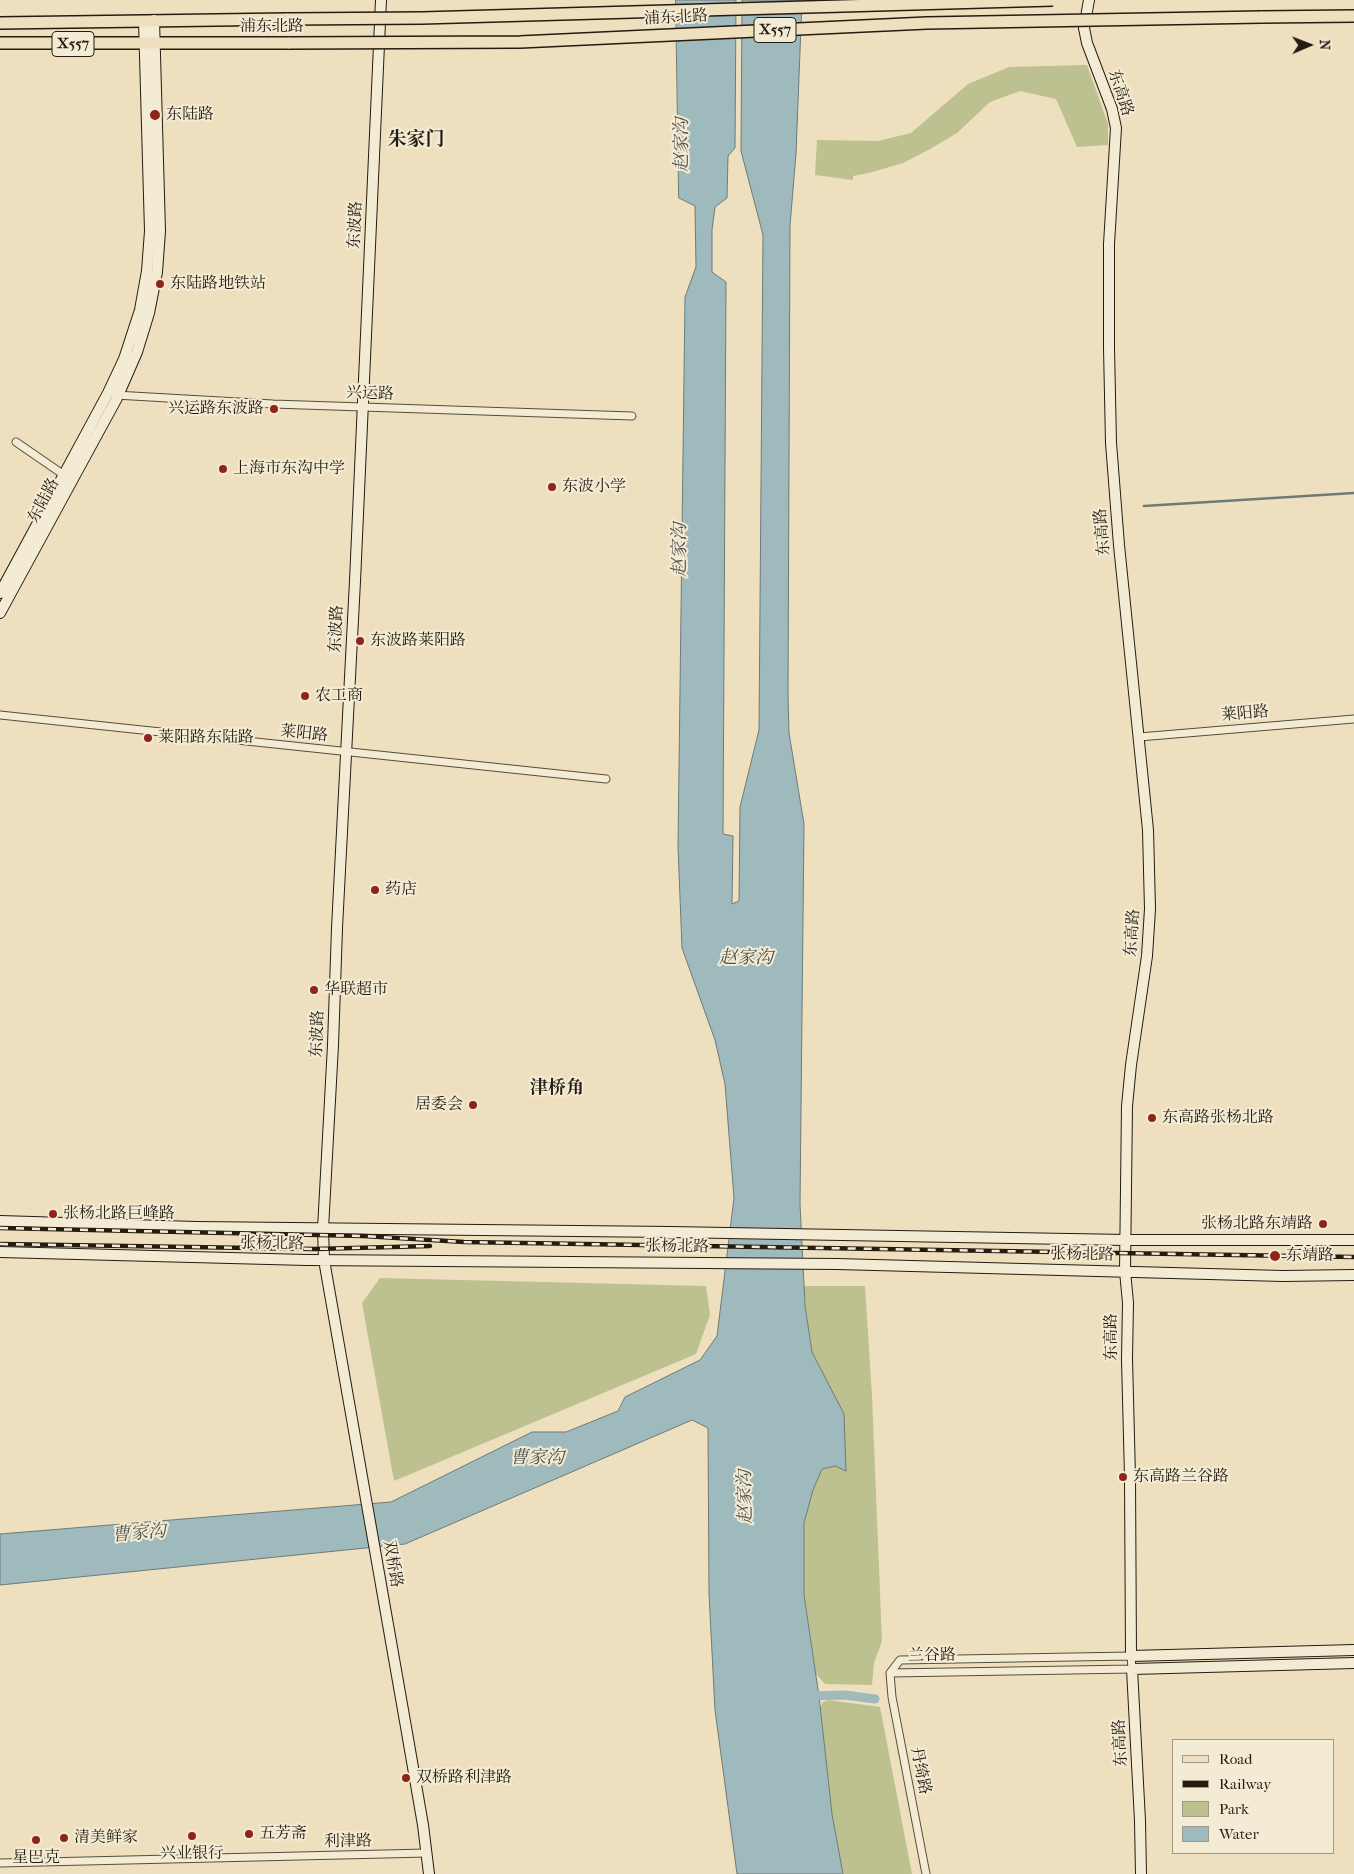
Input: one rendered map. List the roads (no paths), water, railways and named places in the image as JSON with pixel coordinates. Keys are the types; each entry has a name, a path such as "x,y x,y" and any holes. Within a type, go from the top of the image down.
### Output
{"main road":[{"name":"浦东北路","path":"0,23 422,18 922,2 1053,0"},
{"name":"浦东北路","path":"0,43 520,42 927,23 1354,16"}],"street":[{"name":"东波路","path":"324,1260 323,1229 381,0"},
{"name":"东高路","path":"1089,0 1084,28 1087,43 1112,109 1116,128 1109,244 1111,434 1118,536 1148,830 1150,909 1147,956 1131,1065 1128,1106 1125,1271 1128,1303 1131,1656 1141,1874"},
{"name":"东陆路","path":"0,613 112,395 135,329 149,260 149,21"},
{"name":"兴运路","path":"112,395 362,408 632,416"},
{"name":"东陆路","path":"0,593 64,475 112,395"},
{"path":"16,442 64,475"},
{"name":"莱阳路","path":"0,715 606,779"},
{"name":"莱阳路","path":"1139,737 1354,718"},
{"name":"张杨北路","path":"0,1221 323,1229 671,1232 1126,1240 1354,1240"},
{"name":"张杨北路","path":"0,1252 324,1260 837,1264 1283,1276 1354,1276"},
{"name":"双桥路","path":"324,1260 406,1727 429,1874"},
{"name":"兰谷路","path":"890,1673 900,1660 1354,1650"},
{"name":"兰谷路","path":"890,1673 1354,1663"},
{"name":"丹绮路","path":"890,1673 892,1697 926,1874"},
{"name":"利津路","path":"0,1863 426,1854"}],"water":[{"name":"赵家沟","path":"676,0 736,0 735,148 728,156 727,198 715,207 712,230 712,272 726,282 723,834 733,836 732,904 739,901 740,807 759,730 763,235 741,151 742,0 802,0 796,154 790,225 788,694 789,733 804,824 800,1204 805,1305 812,1352 844,1414 846,1471 835,1466 822,1469 813,1490 804,1523 804,1595 819,1696 832,1814 843,1874 737,1874 715,1710 709,1594 708,1428 692,1420 405,1544 0,1585 0,1534 391,1502 532,1432 566,1432 618,1411 625,1397 700,1360 717,1336 734,1198 725,1084 715,1040 682,948 678,847 685,297 696,267 695,206 679,198"}],"waterway":[{"path":"1144,506 1354,493"},
{"path":"808,1696 845,1695 875,1699"}],"railway":[{"path":"0,1228 364,1236 464,1242 1354,1257"},
{"path":"0,1244 315,1249 430,1246"}],"place":[{"name":"东陆路","path":"155,115"},
{"name":"东陆路地铁站","path":"160,284"},
{"name":"兴运路东波路","path":"274,409"},
{"name":"上海市东沟中学","path":"223,469"},
{"name":"东波小学","path":"552,487"},
{"name":"东波路莱阳路","path":"360,641"},
{"name":"农工商","path":"305,696"},
{"name":"莱阳路东陆路","path":"148,738"},
{"name":"药店","path":"375,890"},
{"name":"华联超市","path":"314,990"},
{"name":"居委会","path":"473,1105"},
{"name":"东高路张杨北路","path":"1152,1118"},
{"name":"张杨北路巨峰路","path":"53,1214"},
{"name":"张杨北路东靖路","path":"1323,1224"},
{"name":"东靖路","path":"1275,1256"},
{"name":"东高路兰谷路","path":"1123,1477"},
{"name":"双桥路利津路","path":"406,1778"},
{"name":"五芳斋","path":"249,1834"},
{"name":"兴业银行","path":"192,1836"},
{"name":"清美鲜家","path":"64,1838"},
{"name":"星巴克","path":"36,1840"}],"district":[{"name":"朱家门","path":"416,140"},
{"name":"津桥角","path":"557,1089"}],"water label":[{"name":"曹家沟","path":"537,1459"},
{"name":"曹家沟","path":"139,1534"}]}
